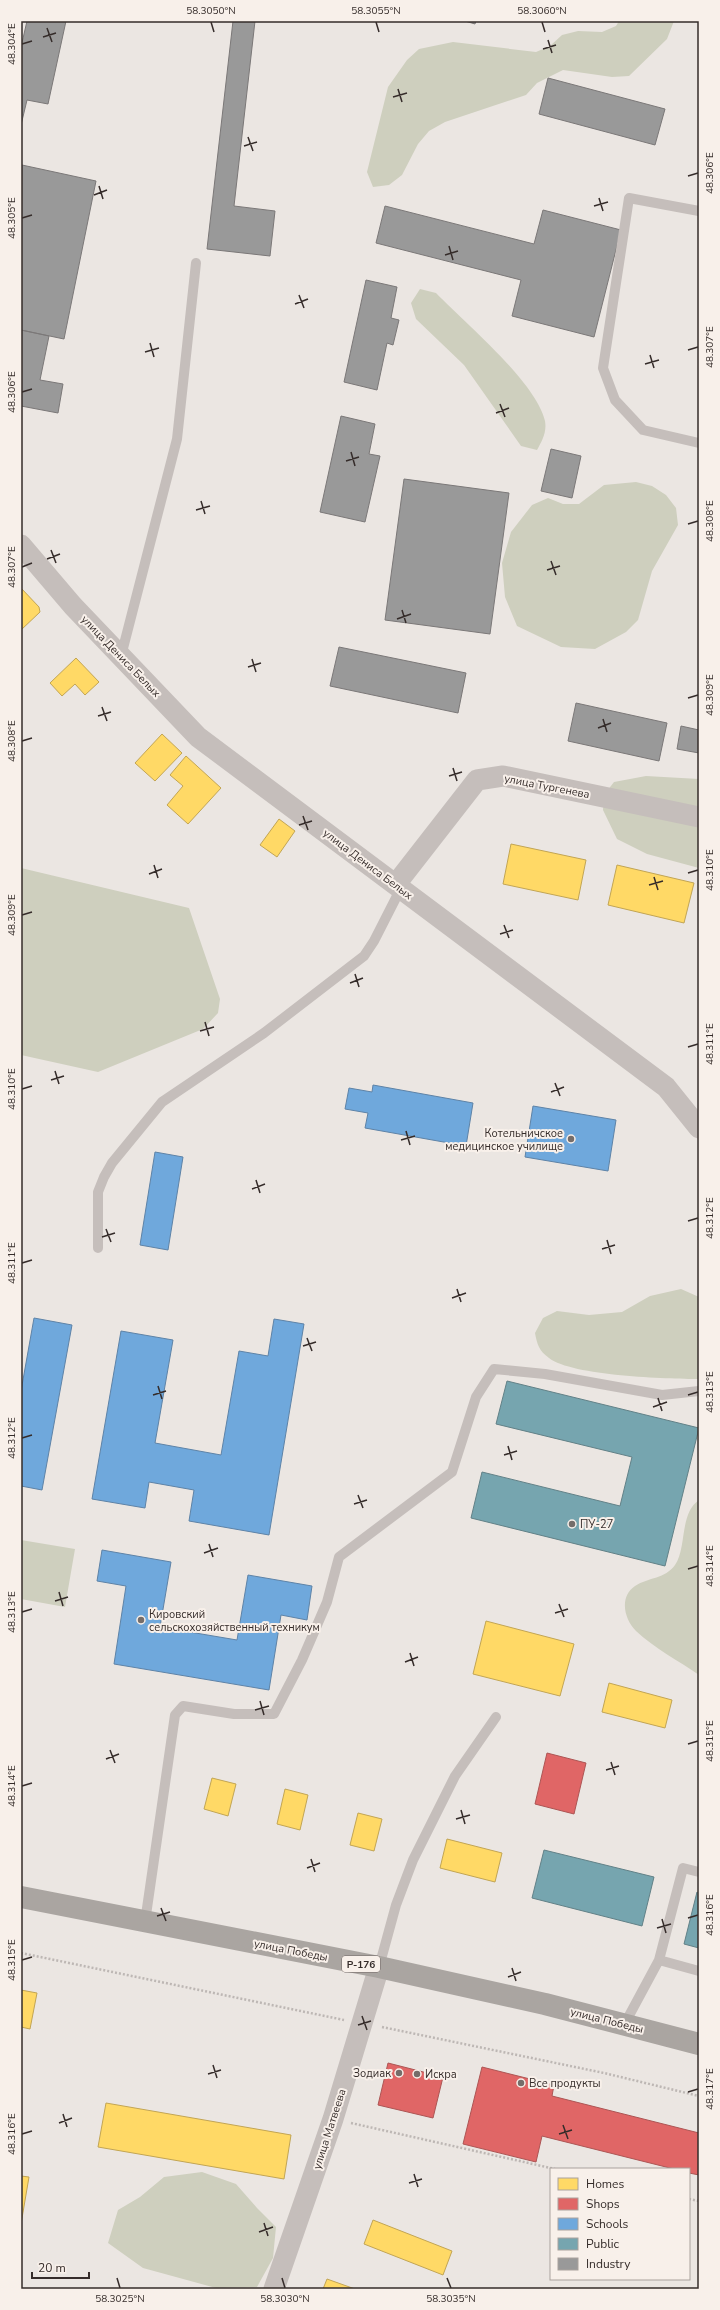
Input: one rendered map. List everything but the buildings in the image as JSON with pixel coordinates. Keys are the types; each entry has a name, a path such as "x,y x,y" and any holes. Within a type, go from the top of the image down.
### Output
{"highway":[{"name":"улица Победы","path":"21,1897 379,1967 545,2004 699,2044"}],"street":[{"name":"улица Дениса Белых","path":"21,545 73,606 198,737 666,1087 699,1128"},
{"name":"улица Тургенева","path":"398,886 477,780 503,776 699,817"},
{"name":"улица Матвеева","path":"274,2289 333,2119 379,1967"}],"lane":[{"path":"699,211 629,198 603,368 615,400 643,430 699,443"},
{"path":"122,656 177,439 196,263"},
{"path":"98,1248 98,1192 112,1163 137,1130 162,1102 264,1033 364,956 374,942 398,886"},
{"path":"145,1922 175,1715 184,1706 234,1714 274,1714 302,1660 327,1602 339,1557 452,1472 476,1397 494,1369 545,1374 662,1395 699,1391"},
{"path":"379,1967 396,1905 413,1860 455,1776 496,1717"},
{"path":"624,2025 659,1960 684,1868 699,1872"},
{"path":"659,1960 699,1970"}],"path":[{"path":"333,2119 551,2168"}],"green space":[{"path":"619,21 674,21 667,39 629,76 612,77 563,70 537,83 526,95 445,122 429,131 418,144 402,175 389,185 373,187 367,172 388,87 407,60 419,49 453,42 536,52 550,46 562,35 578,31 602,32 616,26"},
{"path":"420,289 436,293 481,336 514,371 528,389 539,406 545,421 545,433 537,450 521,446 464,365 416,319 411,303"},
{"path":"636,482 652,486 666,495 676,508 678,525 652,571 638,620 626,632 595,649 561,647 517,626 505,597 502,563 511,532 532,505 548,498 563,504 579,504 604,485"},
{"path":"646,776 699,779 699,868 647,854 617,839 603,810 604,795 614,782"},
{"path":"21,868 189,908 220,999 218,1013 203,1029 98,1072 21,1055"},
{"path":"681,1289 699,1297 699,1379 644,1377 598,1373 578,1369 561,1364 549,1358 543,1353 538,1344 535,1333 543,1318 557,1311 589,1315 622,1312 650,1296"},
{"path":"699,1500 699,1675 659,1649 636,1631 626,1614 625,1602 630,1591 635,1586 666,1573 675,1565 679,1558 688,1514"},
{"path":"21,1540 75,1549 65,1607 21,1599"},
{"path":"202,2172 236,2184 276,2227 273,2258 257,2287 216,2288 143,2268 108,2243 118,2210 140,2197 164,2177"}],"place":[{"name":"Котельничское медицинское училище","path":"571,1139"},
{"name":"ПУ-27","path":"572,1524"},
{"name":"Кировский сельскохозяйственный техникум","path":"141,1620"},
{"name":"Зодиак","path":"399,2073"},
{"name":"Искра","path":"417,2074"},
{"name":"Все продукты","path":"521,2083"}]}
